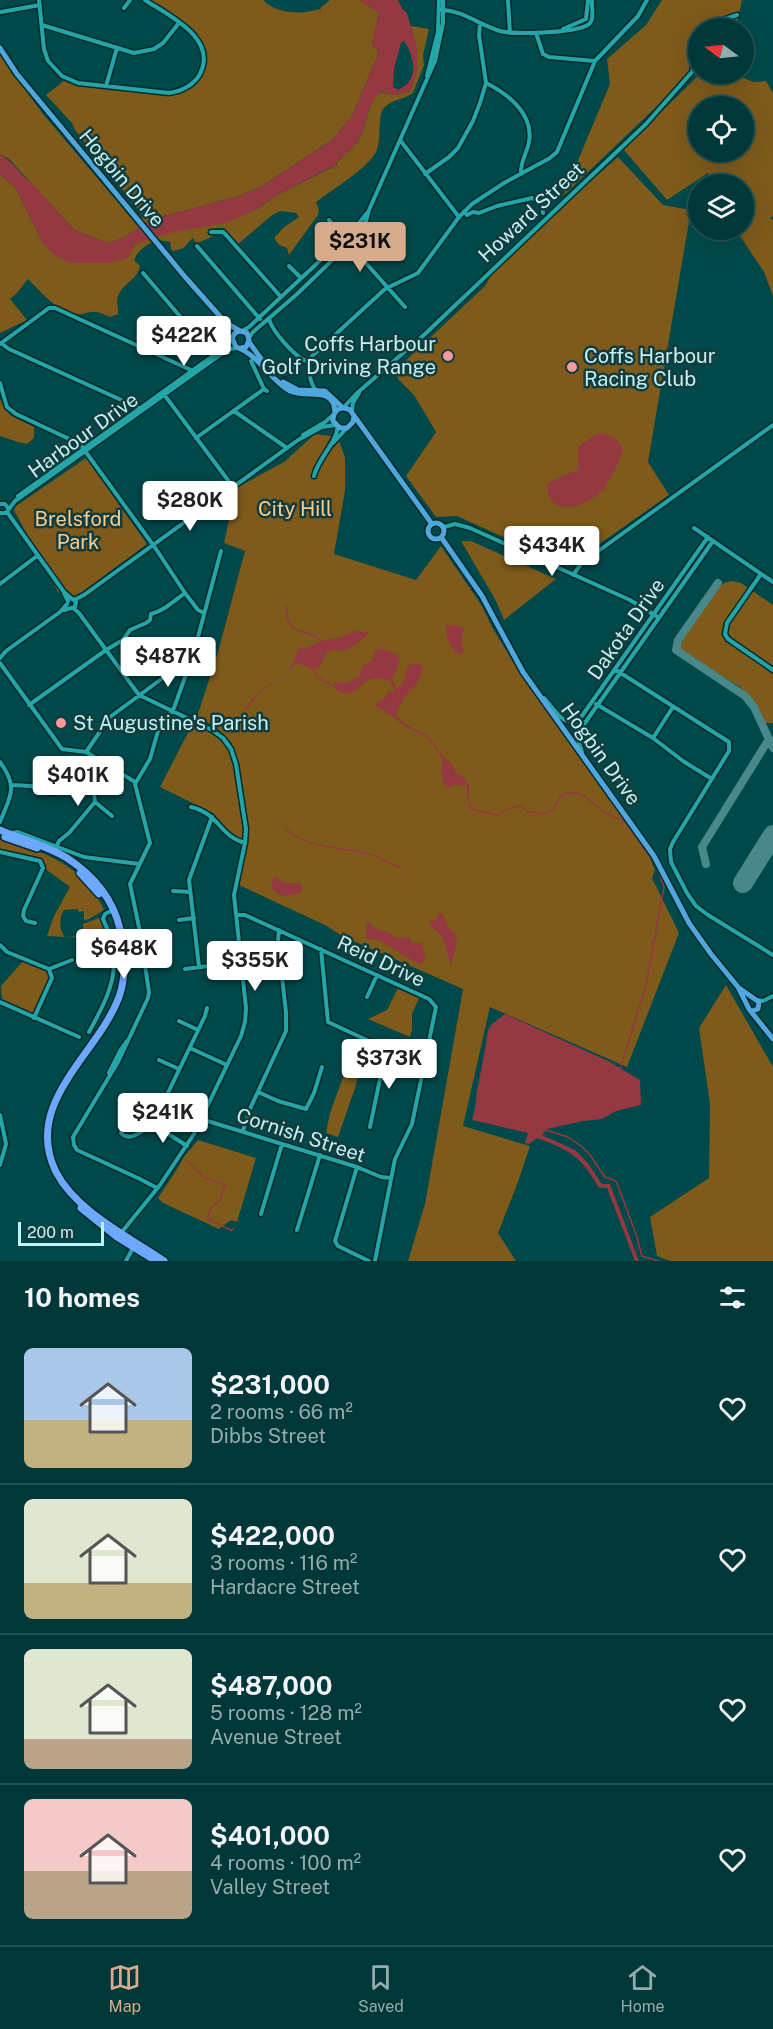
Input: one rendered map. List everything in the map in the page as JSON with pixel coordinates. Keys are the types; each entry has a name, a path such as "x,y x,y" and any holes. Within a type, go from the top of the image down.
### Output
{"highway":[{"path":"1,819 5,833 21,843 53,850"},
{"path":"5,833 53,850 74,863 95,881 118,923 124,953 121,989 111,1013 57,1097 50,1118 48,1135 52,1161 63,1182 86,1207 122,1233 132,1245 164,1261"},
{"path":"111,911 120,950 121,968 118,987 109,1010 51,1101 44,1136 47,1157 58,1182 74,1200 98,1223 156,1261"}],"main road":[{"name":"Hogbin Drive","path":"0,48 24,83 225,322 232,338"},
{"name":"Hogbin Drive","path":"225,322 241,331"},
{"path":"368,436 348,427 336,426 333,420 334,405 327,396 317,393 299,394 289,390 274,379 253,355 233,343 232,338 241,331 246,333 255,353 278,377 303,391 316,390 328,393 353,414 432,524"},
{"path":"239,348 246,346 249,340"},
{"path":"334,414 343,407"},
{"path":"348,427 353,422 353,414"},
{"path":"438,523 444,527 444,534 441,537 435,539 430,536 428,529 432,524 438,523"},
{"name":"Hogbin Drive","path":"441,537 482,596 516,659 537,692 654,856 698,937 738,987 752,1011"},
{"name":"Hogbin Drive","path":"738,987 759,1003"},
{"path":"748,1005 749,1001 759,1003"},
{"path":"759,1003 756,1011 752,1011 773,1039"},
{"path":"759,1003 765,1026"}],"street":[{"path":"124,8 129,0"},
{"path":"1,12 39,3 48,61 55,70 78,83 169,93 184,90 200,74 204,54 196,37 145,0"},
{"path":"249,340 260,325 349,244 365,225 369,210 428,77 436,44 441,0"},
{"path":"508,0 510,33"},
{"path":"441,10 455,12 501,32 536,33 560,30 586,20 590,0"},
{"path":"316,390 311,383 309,362 312,356 387,287 418,273 464,211 486,194 557,152 595,61 638,16 646,0"},
{"path":"728,18 737,15"},
{"path":"42,25 134,52 154,49 163,43 179,23"},
{"path":"425,174 458,148 473,121 486,83 479,36 480,23"},
{"path":"536,33 543,54 549,57 595,61"},
{"path":"106,86 117,48"},
{"name":"Howard Street","path":"343,407 425,334 646,124 688,77"},
{"path":"486,83 513,100 526,122 530,135 521,174"},
{"path":"400,140 459,217"},
{"path":"464,211 467,215 472,212 479,213 497,206 532,198 542,204 543,213"},
{"path":"241,331 260,317 361,222 369,210"},
{"path":"329,220 344,238"},
{"path":"211,232 223,232 281,297"},
{"path":"349,244 405,307"},
{"path":"197,246 260,317 260,325"},
{"path":"289,266 301,278"},
{"path":"143,273 213,355"},
{"path":"140,408 1,344 49,308 55,308 192,371"},
{"path":"269,318 275,331"},
{"path":"260,325 268,326 275,331 302,360 309,362"},
{"name":"Harbour Drive","path":"3,513 15,501 163,393 232,338"},
{"name":"Harbour Drive","path":"3,504 85,451 140,408 224,352 239,348"},
{"path":"285,374 302,360"},
{"path":"196,438 265,390 251,361"},
{"path":"303,391 308,386 311,374"},
{"path":"0,383 7,407 16,414 77,442 85,451 185,593 198,610 204,613"},
{"name":"Howard Street","path":"353,414 353,403 362,390"},
{"path":"163,393 233,487"},
{"path":"234,411 287,448"},
{"path":"0,656 334,414"},
{"path":"573,575 590,557 773,425"},
{"path":"298,440 322,427 336,426 337,436 327,448 314,476"},
{"path":"327,448 348,427"},
{"path":"0,499 3,504 3,513 38,556 139,696 212,730 223,738 231,749 236,764 246,829 234,890 246,1008 241,1036 187,1146 157,1188 122,1233 98,1223"},
{"path":"444,527 454,524 470,528 640,604 658,618"},
{"path":"694,528 773,582"},
{"name":"Dakota Drive","path":"618,671 708,537"},
{"name":"Dakota Drive","path":"584,757 578,734 595,703 713,541"},
{"path":"157,1188 77,1150 73,1137 129,1038 149,992 130,884 150,843 135,782 150,759 158,731 172,711 190,662 221,551"},
{"path":"0,584 38,556"},
{"path":"761,574 727,623 725,634 728,639 773,670"},
{"path":"29,705 123,640 132,627 152,620 151,614 176,602 185,593"},
{"path":"86,753 110,717 183,663 190,662"},
{"path":"0,663 2,669 60,748 66,751 86,753 135,782"},
{"path":"618,671 729,742 729,751 673,842 670,849 671,862 696,906 773,955"},
{"name":"Dakota Drive","path":"537,692 569,723 579,720 595,703"},
{"path":"595,703 653,738 712,779"},
{"path":"653,738 673,706"},
{"path":"90,756 95,802 112,816"},
{"path":"0,762 8,773 12,785 11,798 1,819"},
{"path":"12,785 31,786 53,793"},
{"path":"95,802 53,850 89,858 140,864"},
{"path":"191,807 210,814 231,838 245,843"},
{"path":"199,967 189,880 212,817"},
{"path":"0,852 40,861 43,868 23,916 26,921 35,922"},
{"path":"173,891 190,892"},
{"path":"89,1032 115,972 109,930 103,919 104,915 111,911"},
{"name":"Reid Drive","path":"236,915 245,915 279,930 434,1003 435,1012 412,1124 395,1159 375,1261"},
{"path":"178,920 194,918"},
{"path":"243,1131 249,1111 283,1040 287,1026 278,940 279,930"},
{"path":"0,945 7,952 49,969 72,960"},
{"path":"321,949 328,1022 425,1065"},
{"path":"185,969 240,962"},
{"path":"34,1018 52,978 49,969"},
{"path":"367,997 377,975"},
{"path":"759,1003 773,996"},
{"path":"0,1002 79,1037"},
{"path":"121,1133 124,1137 129,1137 153,1124 207,1008"},
{"path":"179,1021 198,1030"},
{"path":"190,1048 227,1065"},
{"path":"370,1126 387,1050"},
{"path":"159,1060 179,1069"},
{"path":"258,1092 278,1101 306,1109 322,1067"},
{"path":"144,1098 162,1106"},
{"path":"0,1115 6,1144 0,1165"},
{"name":"Cornish Street","path":"201,1119 320,1155 381,1177 391,1178"},
{"path":"153,1124 187,1146"},
{"path":"261,1214 282,1144"},
{"path":"297,1230 320,1155"},
{"path":"357,1167 335,1241 338,1246 369,1261"},
{"path":"126,1261 132,1245"}],"green space":[{"path":"145,0 263,0 268,5 282,11 305,12 319,9 321,13 320,8 330,0 363,0 379,13 372,44 379,52 352,116 332,140 262,186 240,196 149,220 125,237 109,243 74,230 9,159 0,154 0,55 43,114 137,225 143,216 75,130 72,123 46,95 65,80 125,91 161,93 175,92 193,83 204,54 190,31"},
{"path":"662,0 742,0 738,18 688,18 688,77 563,196 610,84 607,59 646,25"},
{"path":"411,26 429,29 423,55 424,65 413,93 384,108 376,152 358,172 316,202 318,215 289,255 287,248 279,245 274,238 284,227 299,217 296,213 280,211 237,245 224,228 211,231 213,236 198,243 193,238 184,248 173,251 170,242 159,240 156,236 257,209 279,194 337,165 337,162 353,148 360,138 370,107 376,97 381,92 396,95 410,91 417,58"},
{"path":"766,81 773,93 773,216 770,218 773,220 773,296 764,272 743,240 754,240 754,174 688,174 688,186 667,200 623,149 690,84 754,84 754,82"},
{"name":"Coffs Harbour Racing Club","path":"618,157 663,205 688,209 688,228 648,462 669,495 575,561 567,563 556,561 457,516 436,517 406,476 436,432 414,395 398,379 396,372 485,286 492,274"},
{"path":"0,175 15,187 44,245 128,257 135,244 150,238 154,242 142,249 134,260 140,266 139,270 119,294 118,314 110,317 97,312 80,314 63,310 50,301 28,279 10,299 27,320 0,333"},
{"path":"0,399 10,415 34,427 34,438 27,444 0,436"},
{"name":"City Hill","path":"315,434 338,437 345,458 345,491 334,554 416,580 441,546 482,606 512,660 646,849 655,870 652,878 679,933 627,1067 490,1007 463,1126 530,1146 498,1233 516,1261 408,1261 425,1204 463,989 342,936 327,926 239,885 249,834 238,760 231,742 216,727 197,717 218,652 245,551 224,543 236,488 284,462"},
{"name":"Brelsford Park","path":"86,458 147,544 74,598 58,592 14,510 16,506"},
{"path":"461,541 471,541 556,579 504,620 495,599"},
{"path":"731,581 741,583 773,605 773,723 765,723 750,697 740,687 679,648 682,640 718,588"},
{"path":"193,723 217,737 229,752 239,786 243,839 232,835 213,813 160,787"},
{"path":"0,840 32,849 61,862 86,882 104,910 84,920 84,911 64,910 60,924 65,937 47,936 54,916 70,887 44,868 42,860 38,857 0,851"},
{"path":"102,917 107,928 85,932 86,938 66,937 80,936 83,932 83,924"},
{"path":"25,959 49,969 52,974 34,1018 2,1002 1,986"},
{"path":"726,985 773,1067 773,1261 670,1261 657,1256 650,1217 709,1178 710,1104 699,1028"},
{"path":"398,988 419,998 412,1014 410,1037 368,1019 387,1010"},
{"path":"357,1039 366,1046 355,1088 338,1137 326,1133 330,1113"},
{"path":"198,1140 256,1158 237,1222 231,1220 219,1229 163,1203 158,1198 183,1158"}],"shaded area":[{"path":"359,0 398,0 407,13 417,47 417,72 410,91 396,95 381,92 376,97 370,107 360,138 353,148 337,162 336,167 332,167 279,194 257,209 226,223 169,233 135,244 128,258 110,263 70,263 54,255 44,245 15,187 0,175 0,154 33,184 74,230 109,243 125,237 149,220 240,196 262,186 332,140 352,116 379,52 372,44 379,13","holes":["404,41 411,54 413,71 409,82 398,90 393,87 394,69 401,43"]},
{"path":"598,433 613,438 623,450 604,488 606,491 601,491 586,502 568,507 553,502 547,484 578,470 578,447"},
{"path":"446,625 464,628 462,642 464,650 461,655 449,643"},
{"path":"354,631 369,633 345,651 330,651 319,668 313,669 297,663 259,694 246,710 240,725 243,714 253,698 291,666 297,652 302,647 307,648 318,642 342,637"},
{"path":"380,648 394,653 400,661 392,680 398,690 404,680 408,665 418,663 423,667 418,683 405,696 395,715 410,729 375,705 385,698 388,692 395,691 389,680 372,678 350,693 340,692 334,688 335,682 345,683 359,677 363,666 372,660 375,650"},
{"path":"442,756 451,763 456,773 463,777 469,785 469,803 466,786 455,784 448,788 445,787 441,772"},
{"path":"275,877 286,883 300,883 302,891 286,896 277,893 272,885 272,879"},
{"path":"442,913 449,928 455,933 457,942 451,966 443,938 429,923 430,920 435,921 438,914"},
{"path":"368,922 378,930 388,932 396,938 408,937 413,943 422,943 424,961 419,964 380,941 366,938 366,923"},
{"path":"505,1014 608,1061 640,1080 641,1105 616,1111 602,1119 547,1129 542,1135 575,1150 587,1162 602,1184 610,1184 639,1261 635,1261 607,1188 599,1188 574,1156 537,1138 529,1144 525,1143 528,1133 472,1120 488,1030"}],"waterway":[{"path":"287,606 288,619 293,628 315,635 321,642"},
{"path":"313,669 318,678 334,686"},
{"path":"410,728 425,735"},
{"path":"427,736 442,756"},
{"path":"469,803 471,809 498,815 507,809 519,806 530,812 547,814 562,795 581,794 604,812 626,823 656,865 664,887 646,985 620,1069"},
{"path":"286,829 304,840 366,853 401,868"},
{"path":"546,1130 568,1137 581,1146 605,1177 616,1181 642,1256 658,1261"},
{"path":"188,1161 203,1177 225,1185 220,1200 210,1209 208,1219 231,1230 234,1229"}],"taxiway":[{"path":"718,583 678,640 676,650 745,696 754,707 773,748"},
{"path":"706,864 702,847 769,739"}],"runway":[{"path":"743,883 773,835"}],"place":[{"name":"Coffs Harbour Golf Driving Range","path":"448,356"},
{"name":"Coffs Harbour Racing Club","path":"572,367"},
{"name":"St Augustine's Parish","path":"61,723"}]}
